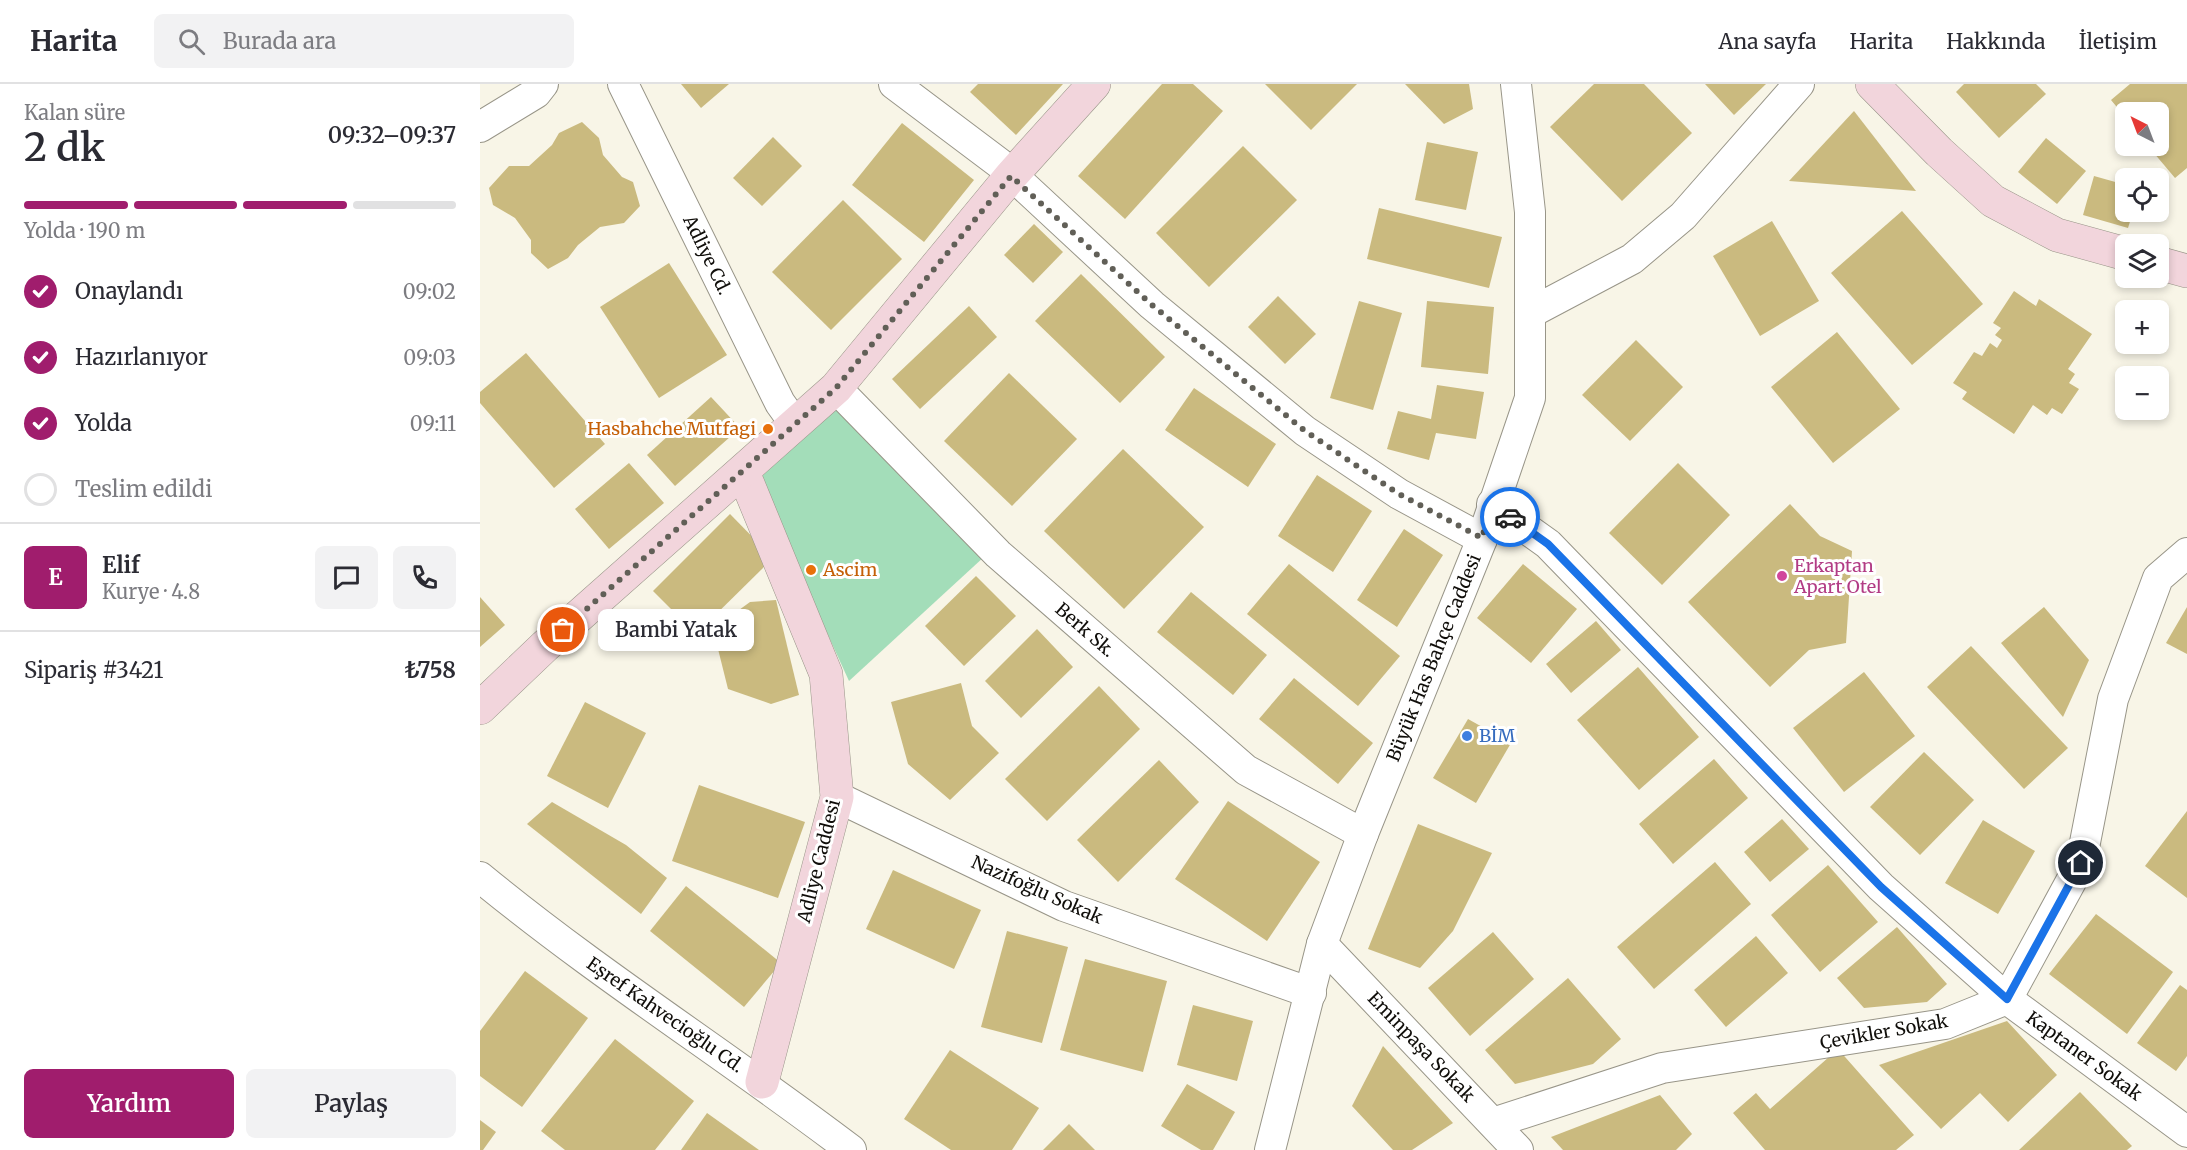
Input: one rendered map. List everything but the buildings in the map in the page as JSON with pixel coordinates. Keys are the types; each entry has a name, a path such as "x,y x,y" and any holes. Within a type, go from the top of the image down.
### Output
{"street":[{"name":"Adliye Cd.","path":"623,84 780,403 795,424"},
{"path":"894,84 999,163 1152,305 1305,431 1399,494 1482,538"},
{"path":"480,708 545,646 836,388 1011,176 1094,84"},
{"name":"Büyük Has Bahçe Caddesi","path":"1270,1150 1322,944 1363,834 1482,538 1530,398 1530,212 1516,84"},
{"path":"1530,313 1632,259 1649,245 1683,216 1799,84"},
{"path":"1872,84 1939,152 1993,201 2056,236 2115,251"},
{"path":"480,128 532,87"},
{"path":"2169,266 2187,271"},
{"name":"Berk Sk.","path":"836,388 998,554 1246,770 1363,834"},
{"name":"Adliye Caddesi","path":"742,472 826,674 837,796 762,1082"},
{"name":"Kaptaner Sokak","path":"1492,504 1548,544 1881,887 2007,999 2187,1132"},
{"path":"2007,999 2081,863 2113,699 2158,578 2187,553"},
{"name":"Nazifoğlu Sokak","path":"837,796 1064,906 1311,993"},
{"name":"Eşref Kahvecioğlu Cd.","path":"480,878 554,938 762,1082 851,1150"},
{"name":"Eminpaşa Sokak","path":"1322,944 1518,1150"},
{"name":"Çevikler Sokak","path":"1493,1123 1662,1068 1945,1024 2007,999"}],"green space":[{"path":"838,402 985,556 849,681 755,475"}],"way so far":[{"path":"563,630 836,388 1011,176 1152,305 1305,431 1399,494 1482,538 1492,504 1510,517"}],"place":[{"name":"Hasbahche Mutfagi","path":"768,429"},
{"name":"Ascim","path":"811,570"},
{"name":"Erkaptan Apart Otel","path":"1782,576"},
{"name":"Bambi Yatak","path":"563,630"},
{"name":"BİM","path":"1467,736"}],"route":[{"path":"1510,517 1548,544 1881,887 2007,999 2081,863"}]}
